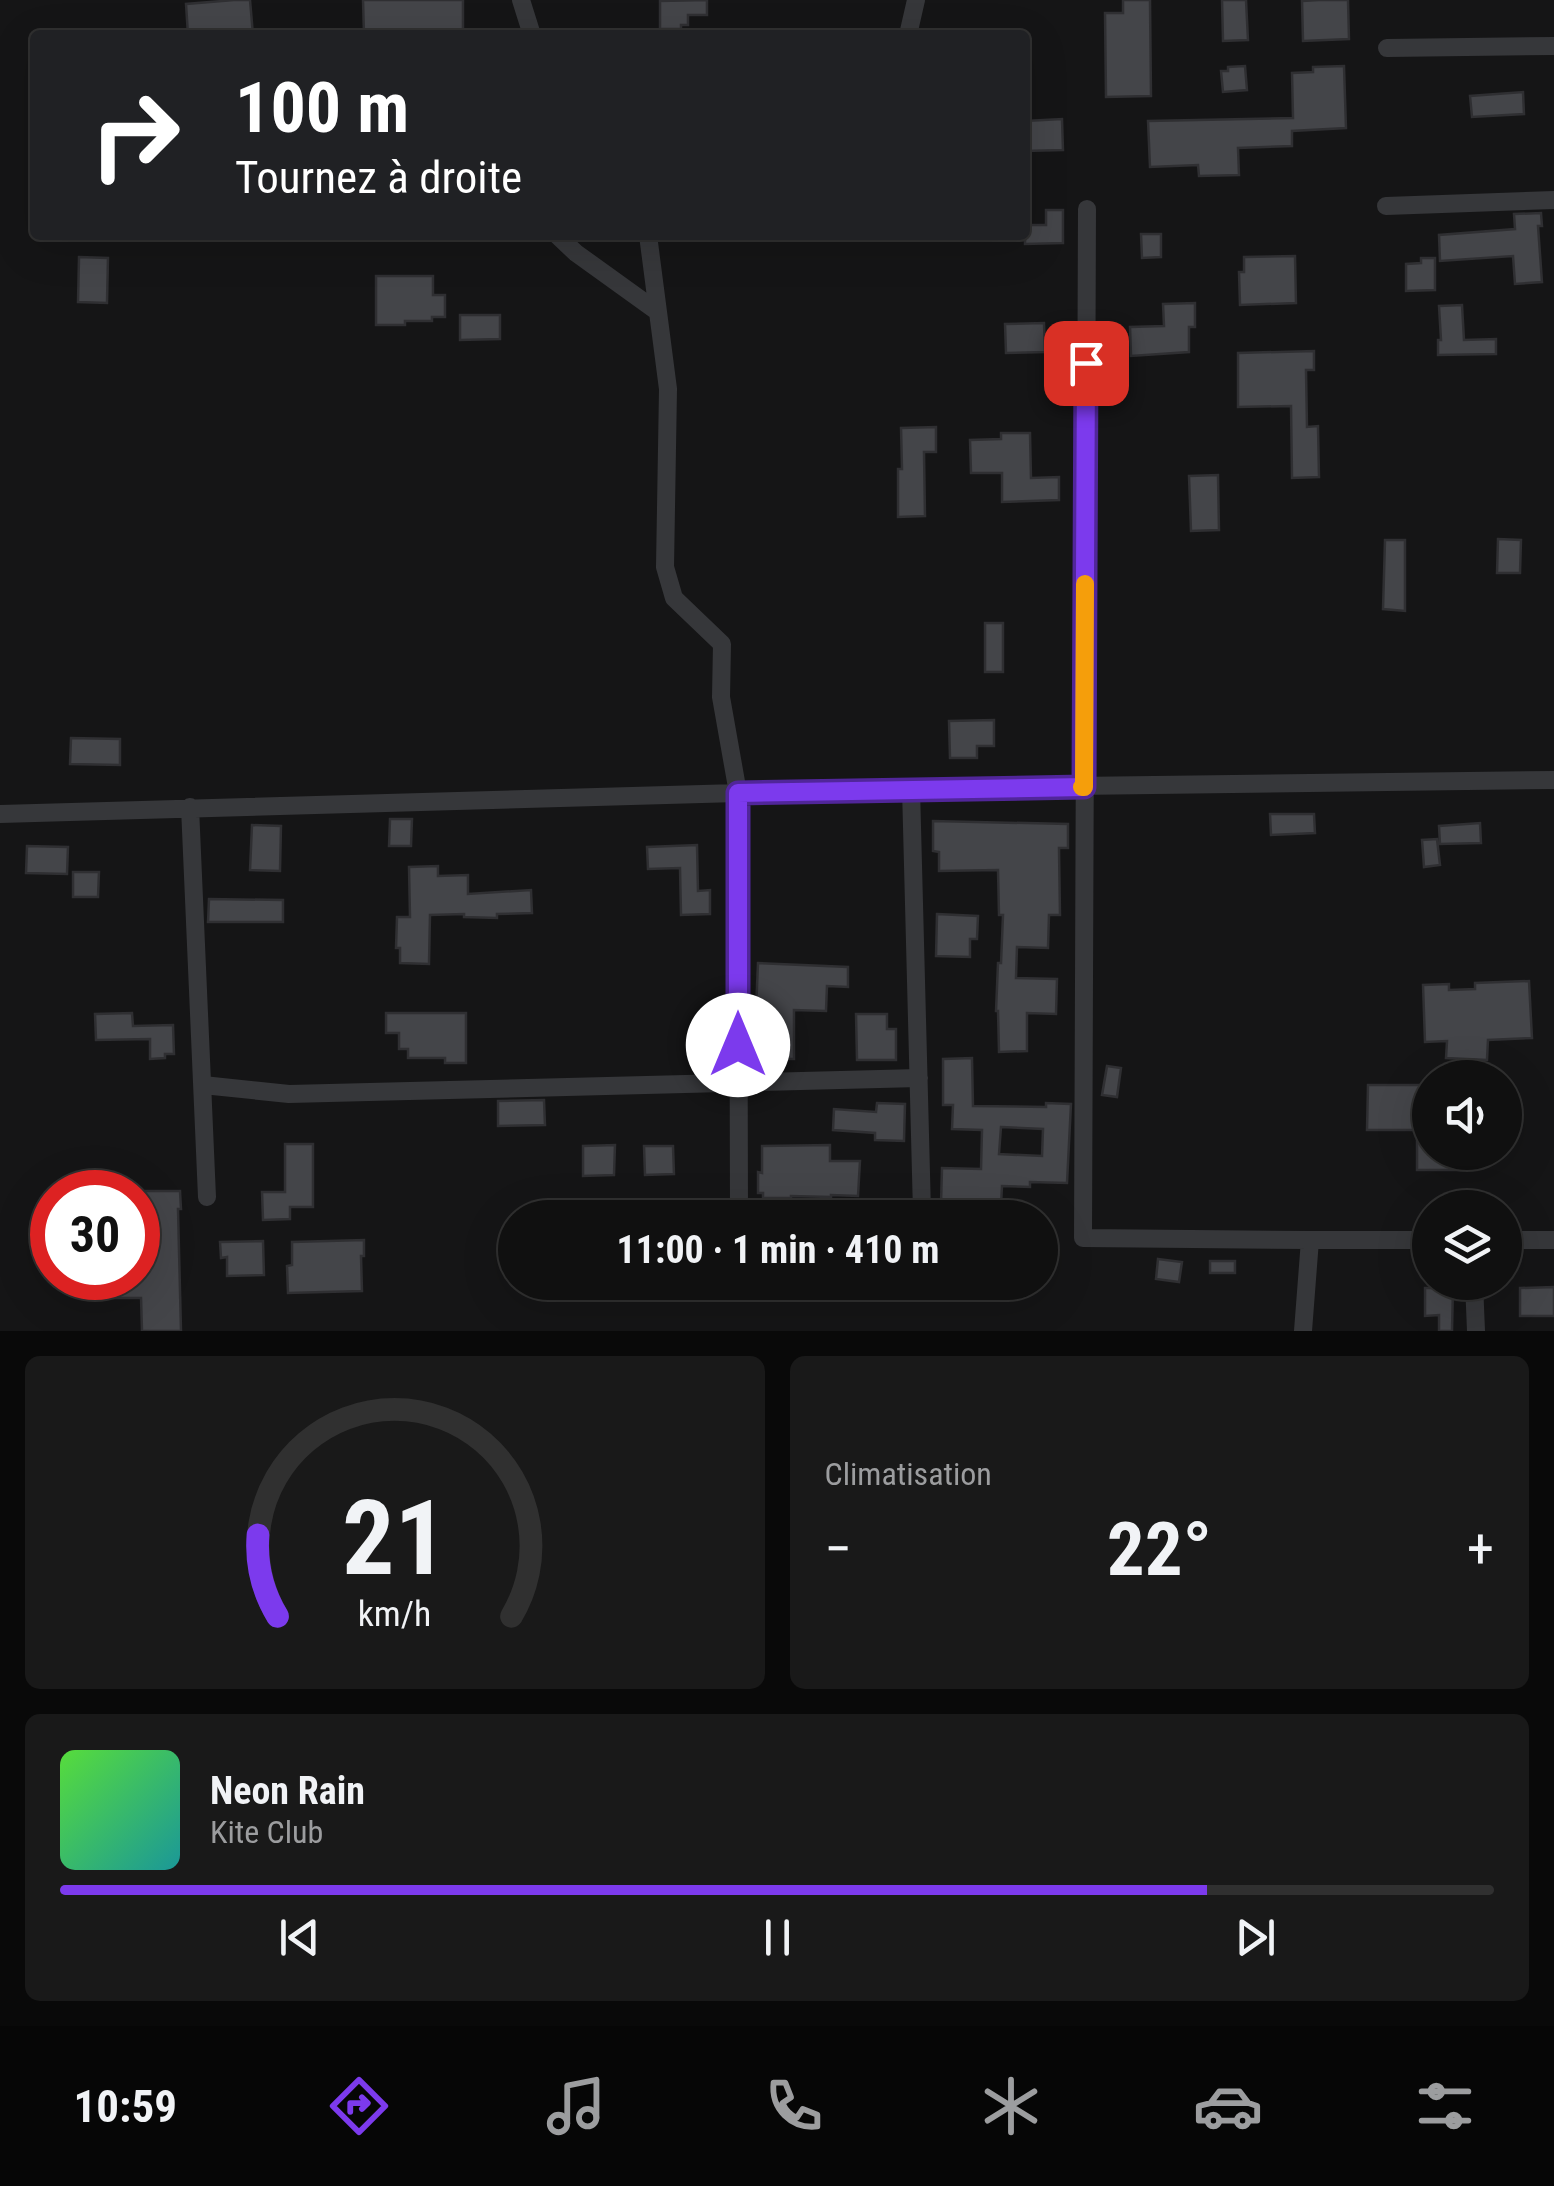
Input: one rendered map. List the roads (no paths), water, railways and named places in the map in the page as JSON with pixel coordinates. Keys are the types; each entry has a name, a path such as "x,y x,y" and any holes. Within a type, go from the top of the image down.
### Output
{"street":[{"path":"521,0 530,30"},
{"path":"909,30 916,0"},
{"path":"1387,48 1554,46"},
{"path":"1386,206 1554,200"},
{"path":"1087,209 1083,1238 1412,1240"},
{"path":"562,240 658,312"},
{"path":"649,240 668,389 665,567 674,598 722,644 721,697 738,793 739,1200"},
{"path":"0,814 911,788 1554,780"},
{"path":"911,788 922,1200"},
{"path":"190,807 207,1197"},
{"path":"203,1085 289,1094 919,1078"},
{"path":"1302,1331 1310,1240"},
{"path":"1522,1240 1554,1240"},
{"path":"1475,1300 1476,1331"}]}
